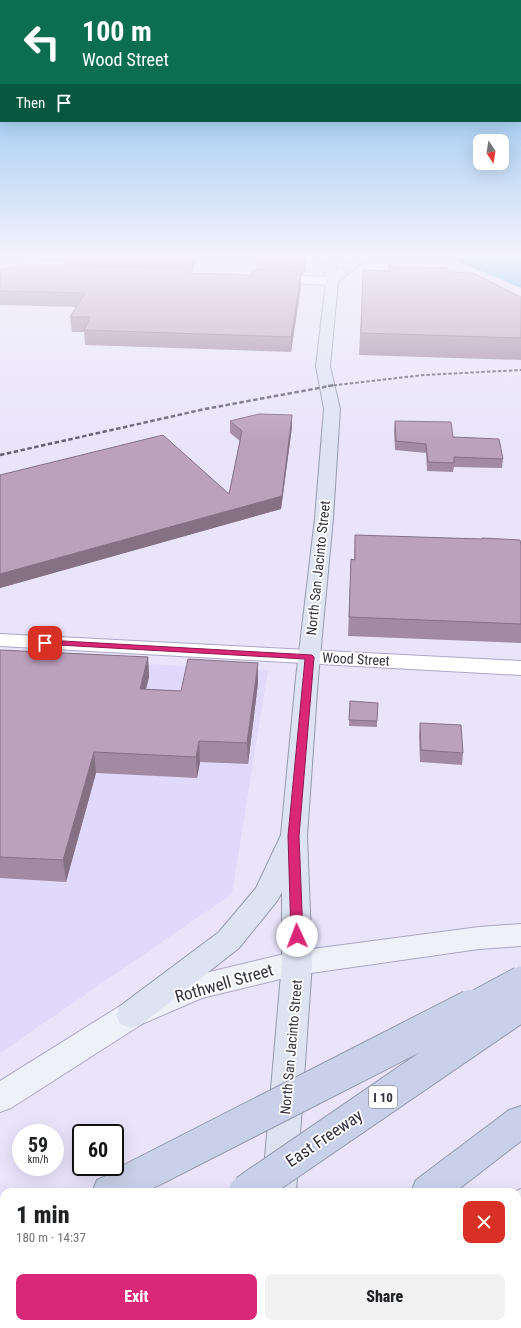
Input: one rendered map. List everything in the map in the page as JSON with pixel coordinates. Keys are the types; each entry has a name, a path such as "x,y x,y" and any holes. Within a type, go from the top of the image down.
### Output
{"highway":[{"path":"119,1186 387,1051 521,980"},
{"name":"East Freeway","path":"252,1188 521,1003"},
{"path":"433,1188 521,1121"}],"main road":[{"name":"North San Jacinto Street","path":"279,1188 297,963 294,836 309,657 324,518 332,409 323,366 328,318"},
{"path":"131,1015 229,940 267,894 294,836"},
{"name":"Rothwell Street","path":"0,1098 131,1015 197,987 297,963 479,938 521,935"}],"street":[{"name":"Wood Street","path":"0,640 521,668"}],"shaded area":[{"path":"0,657 268,670 232,894 0,1053"}],"building":[{"path":"90,318 294,318 291,337 84,330"},
{"path":"361,318 521,318 521,338 361,333"},
{"path":"259,414 292,415 282,496 0,574 0,475 163,435 229,494 242,431 230,421"},
{"path":"395,421 451,422 453,437 499,439 503,459 454,457 454,463 428,462 426,444 396,441"},
{"path":"355,535 520,540 521,624 349,617 351,559 355,560"},
{"path":"0,650 148,657 140,689 181,691 188,659 258,663 247,743 199,741 196,757 94,752 63,860 0,857"},
{"path":"350,701 378,703 377,721 349,720"},
{"path":"420,723 461,725 463,753 421,750"}],"railway":[{"path":"332,386 424,375 521,370"},
{"path":"328,386 332,386"},
{"path":"0,455 205,409 332,386"}],"route":[{"path":"45,643 309,657 294,836 297,936"}]}
